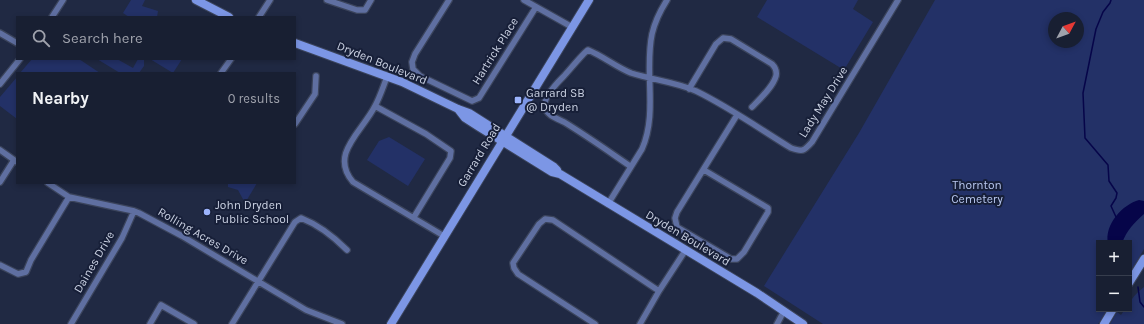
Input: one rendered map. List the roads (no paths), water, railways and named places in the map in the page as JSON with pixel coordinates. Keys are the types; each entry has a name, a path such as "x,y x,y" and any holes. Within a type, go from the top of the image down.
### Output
{"street":[{"path":"53,16 63,0"},
{"path":"196,0 227,16"},
{"path":"260,16 270,0"},
{"path":"327,0 357,10 365,10 371,0"},
{"name":"Hartrick Place","path":"449,0 415,54 412,62 413,69 420,76 472,101 479,98 536,7"},
{"path":"524,0 572,27"},
{"name":"Garrard Road","path":"391,324 588,0"},
{"path":"608,204 646,140 650,112 652,35 656,21 667,0"},
{"name":"Lady May Drive","path":"630,166 547,112 544,106 545,102 558,83 585,51 588,50 631,73 689,88 717,103 791,148 799,151 805,150 812,142 898,0"},
{"path":"0,33 16,42"},
{"path":"689,88 716,44 723,38 731,39 772,64 776,70 776,76 764,95 752,107"},
{"name":"Dryden Boulevard","path":"296,43 402,82 458,109 465,118 554,167 560,174 685,251 757,293 803,324"},
{"path":"0,84 19,60"},
{"path":"222,72 230,60"},
{"path":"296,122 315,94 316,76"},
{"path":"387,77 375,106 345,153 344,167 347,175 353,182 444,236"},
{"path":"375,106 426,134 451,151 450,158 414,217"},
{"path":"704,170 768,208 768,212 744,252 737,259 731,259 711,248 677,227 675,222 677,212 737,115"},
{"path":"0,150 15,161 0,182"},
{"name":"Rolling Acres Drive","path":"50,184 69,197 134,211 182,236 306,310 342,324"},
{"path":"0,265 18,274 26,272 31,260 69,197"},
{"name":"Daines Drive","path":"71,324 122,238 134,211"},
{"path":"232,324 295,222 301,218 312,222 335,237 347,250"},
{"path":"595,324 518,274 514,268 513,263 538,224 546,219 553,220 659,291"},
{"path":"640,324 685,251"},
{"path":"1132,278 1144,259"},
{"path":"150,324 162,305 194,324"},
{"path":"777,324 784,311"},
{"path":"1104,324 1111,312"}],"waterway":[{"path":"1111,0 1103,12 1096,29 1083,93 1085,138 1108,165 1109,181 1117,193 1111,206 1116,217"},
{"path":"1138,287 1140,302 1144,307"}],"place":[{"name":"Garrard SB @ Dryden","path":"518,100"},
{"name":"John Dryden Public School","path":"207,212"}],"park label":[{"name":"Thornton Cemetery","path":"977,192"}]}
